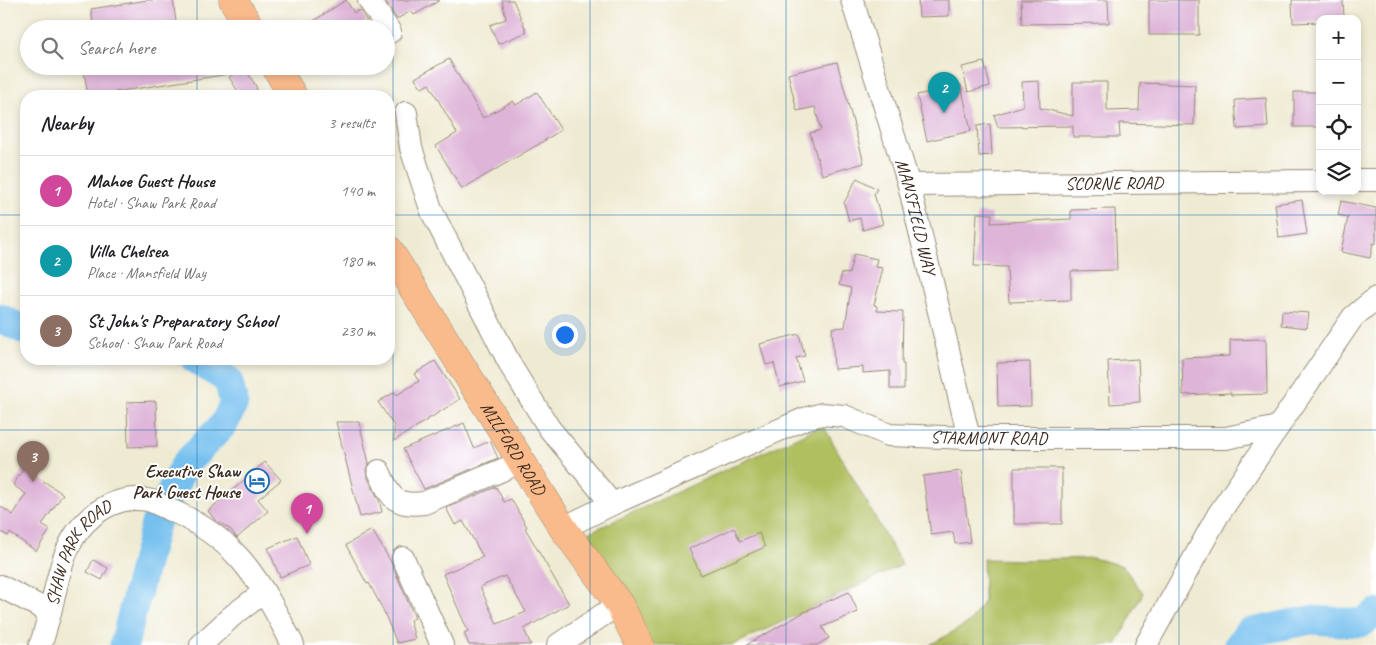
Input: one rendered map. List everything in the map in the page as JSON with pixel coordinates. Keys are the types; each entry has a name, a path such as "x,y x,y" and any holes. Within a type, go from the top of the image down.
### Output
{"main road":[{"path":"234,0 246,20"},
{"path":"280,75 289,90"},
{"name":"MILFORD ROAD","path":"395,260 562,528 619,604 640,645"}],"street":[{"path":"369,0 382,20"},
{"name":"MANSFIELD WAY","path":"852,0 909,185 969,438"},
{"path":"406,113 411,148 432,212 512,368 549,428 612,504"},
{"name":"SCORNE ROAD","path":"909,185 1316,180"},
{"path":"1361,180 1376,180"},
{"path":"1146,645 1218,515 1353,317 1376,298"},
{"name":"STARMONT ROAD","path":"562,528 804,419 822,414 844,416 889,435 969,438 1226,438 1278,427"},
{"path":"379,470 388,493 394,500 401,504 412,505 424,503 521,462"},
{"name":"SHAW PARK ROAD","path":"40,645 64,561 72,540 92,515 108,505 120,501 149,500 183,515 224,542 242,562 264,592 293,645"},
{"path":"403,558 442,645"},
{"path":"0,586 50,612"},
{"path":"201,645 232,616 264,592"},
{"path":"558,645 619,604"}],"green space":[{"path":"823,425 902,565 733,645 636,645 575,539"},
{"path":"1093,558 1123,566 1143,593 1116,645 930,645 970,622 984,601 983,559"}],"building":[{"path":"148,0 173,0 176,20 93,20 91,9"},
{"path":"346,0 354,13 360,10 366,20 315,20"},
{"path":"385,0 440,0 414,15 411,11 397,19"},
{"path":"502,0 513,0 527,32 498,44 490,25 506,19"},
{"path":"918,0 949,0 949,16 919,17"},
{"path":"1021,0 1108,0 1109,23 1022,24"},
{"path":"1149,0 1199,0 1199,35 1149,35"},
{"path":"1292,0 1343,0 1344,15 1316,15 1316,22 1293,23"},
{"path":"449,59 483,118 513,101 516,105 537,92 561,130 462,189 436,146 457,133 429,84 422,88 415,78"},
{"path":"837,62 864,163 822,175 810,133 821,130 815,107 797,111 788,74"},
{"path":"984,62 990,86 968,92 962,67"},
{"path":"84,75 223,75 128,90 87,90"},
{"path":"232,75 249,75 257,90 237,90 229,77"},
{"path":"1039,81 1040,108 1073,116 1073,82 1107,82 1107,111 1139,110 1140,83 1195,85 1194,125 1119,123 1120,137 1073,137 1073,126 998,127 994,115 1023,106 1022,82"},
{"path":"961,85 971,131 927,141 917,95"},
{"path":"1294,92 1316,92 1316,127 1294,127"},
{"path":"1266,98 1268,127 1237,129 1235,100"},
{"path":"990,124 992,155 979,156 977,126"},
{"path":"857,178 877,189 874,194 883,224 863,230 860,218 849,221 844,203"},
{"path":"1302,200 1307,234 1279,238 1275,204"},
{"path":"1341,201 1376,208 1376,244 1373,243 1370,258 1341,252 1348,217 1338,215"},
{"path":"1115,209 1117,270 1071,271 1071,300 1009,302 1007,267 974,266 977,213 992,214 991,223 1071,219 1071,210"},
{"path":"854,254 877,259 875,267 883,268 874,305 877,306 877,311 903,312 902,364 904,364 904,389 890,389 890,371 863,373 863,367 834,369 832,328 845,327 851,288 839,285 842,273 849,274"},
{"path":"1282,311 1309,313 1307,328 1281,325"},
{"path":"799,334 805,356 796,358 803,381 780,387 774,363 766,365 760,344"},
{"path":"1266,339 1267,394 1183,395 1182,358 1230,356 1230,340"},
{"path":"1138,359 1140,402 1110,404 1108,361"},
{"path":"435,361 460,399 394,441 394,426 378,402 395,392 397,395 419,381 414,374"},
{"path":"1030,362 1031,406 998,407 997,363"},
{"path":"156,401 157,446 128,447 127,402"},
{"path":"336,422 359,422 369,463 366,469 367,476 379,500 382,512 360,517"},
{"path":"464,423 474,448 490,441 498,458 424,489 403,449"},
{"path":"265,462 281,480 258,499 268,511 237,538 231,530 215,520 208,511"},
{"path":"24,468 63,494 42,525 50,530 36,551 10,533 8,536 0,531 0,506 13,515 26,494 13,485"},
{"path":"1014,468 1062,468 1062,524 1014,524"},
{"path":"961,471 970,542 955,544 953,532 931,535 923,476"},
{"path":"496,487 504,502 511,499 527,527 525,528 569,604 524,629 531,645 469,645 464,633 468,631 443,574 483,557 463,521 455,525 446,508","holes":["505,576 526,612 497,624 480,587"]},
{"path":"734,528 740,541 759,533 765,547 701,575 689,549"},
{"path":"372,530 391,562 415,618 410,620 415,639 397,643 369,583 367,584 346,545"},
{"path":"297,536 309,565 280,577 268,548"},
{"path":"93,560 108,568 102,580 87,572"},
{"path":"849,592 858,612 822,627 829,638 817,645 746,645 810,609"}],"waterway":[{"path":"0,318 20,328"},
{"path":"124,645 155,524 185,464 224,424 234,403 228,380 204,365"},
{"path":"1239,645 1247,633 1310,620 1361,623 1376,613"}],"place":[{"name":"Villa Chelsea","path":"944,113"},
{"name":"Executive Shaw Park Guest House","path":"257,481"},
{"name":"St John's Preparatory School","path":"33,482"},
{"name":"Mahoe Guest House","path":"307,534"}]}
